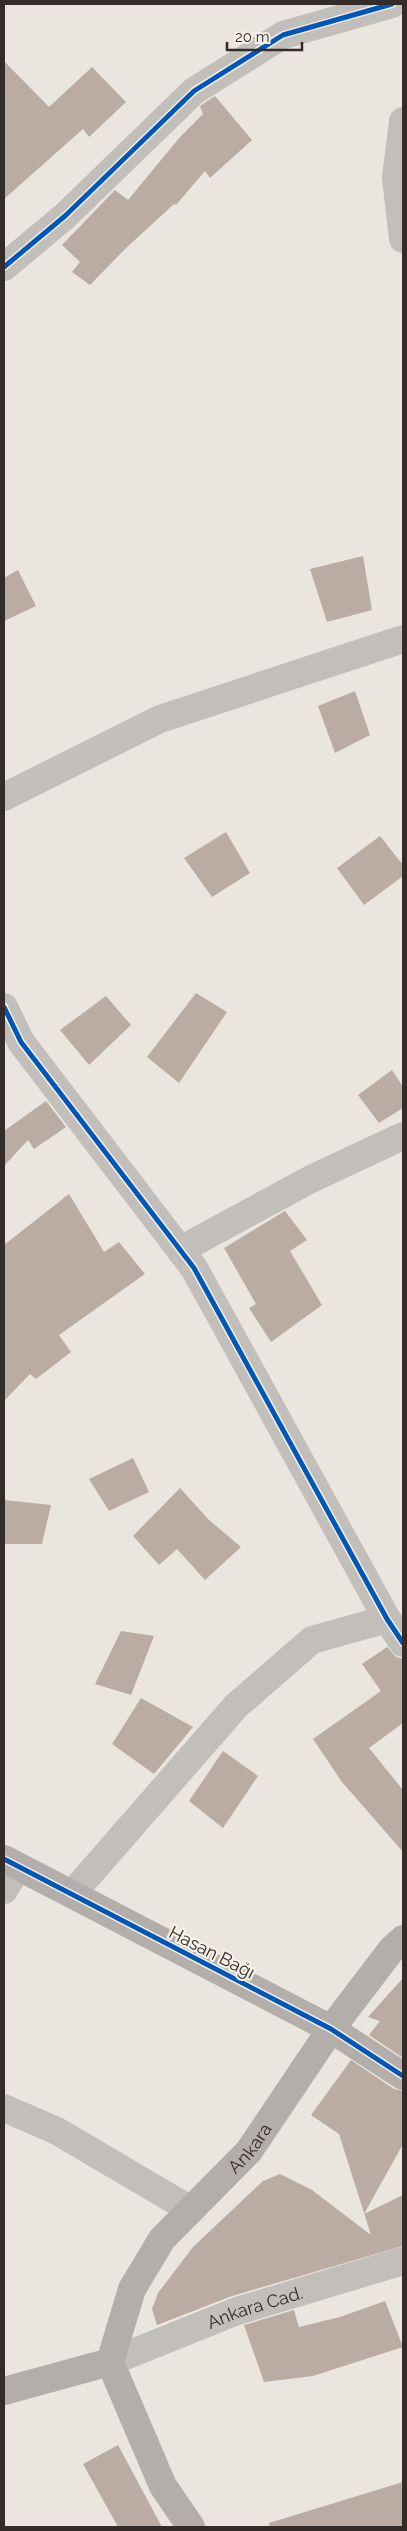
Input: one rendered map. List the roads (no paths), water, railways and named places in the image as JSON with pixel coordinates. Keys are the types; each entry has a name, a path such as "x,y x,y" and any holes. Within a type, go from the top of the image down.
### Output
{"main road":[{"name":"Hasan Bağı","path":"11,1863 330,2029 403,2076"},
{"name":"Ankara","path":"110,2362 132,2289 162,2239 249,2150 330,2029 392,1949 403,1939"},
{"path":"4,2391 110,2362 163,2486 191,2527"}],"street":[{"path":"4,268 65,216 194,91 283,35 385,5"},
{"path":"403,121 396,178 403,239"},
{"path":"4,797 160,719 403,639"},
{"path":"4,1007 21,1042 194,1268 387,1619 403,1643"},
{"path":"180,1250 311,1179 403,1136"},
{"path":"72,1894 236,1706 312,1640 387,1619"},
{"path":"4,1890 11,1863"},
{"path":"4,2108 57,2131 190,2210"},
{"name":"Ankara Cad.","path":"110,2362 237,2311 403,2261"}]}
